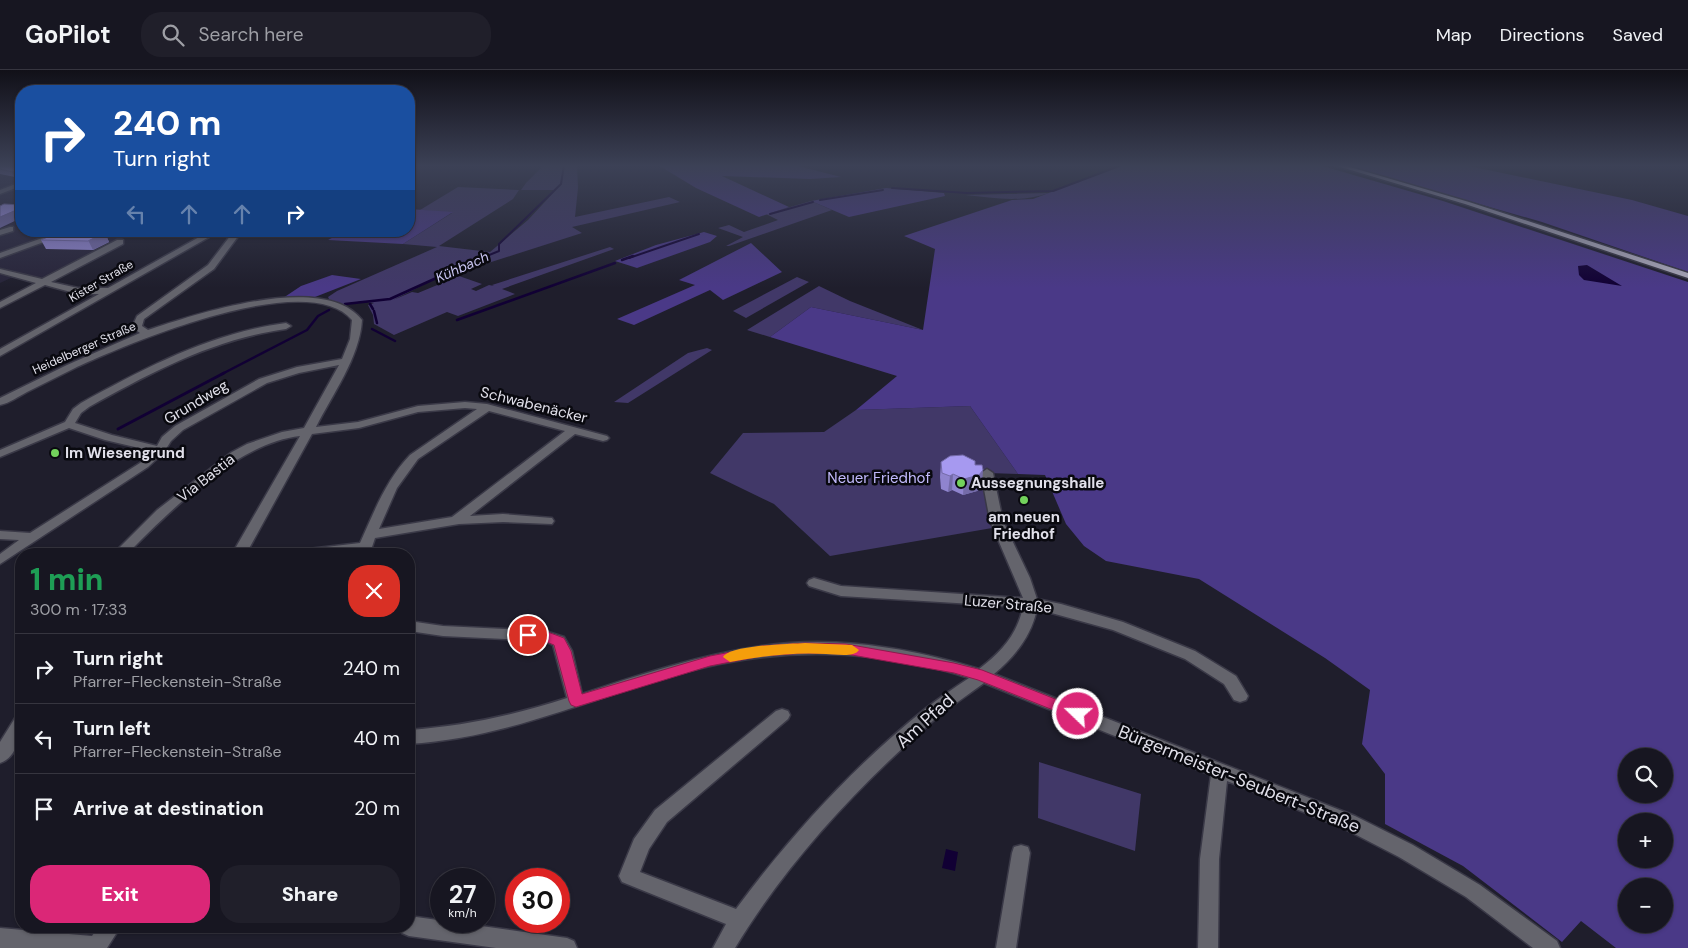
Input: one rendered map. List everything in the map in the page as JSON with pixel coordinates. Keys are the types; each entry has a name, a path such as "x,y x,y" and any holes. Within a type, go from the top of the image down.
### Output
{"main road":[{"path":"1473,206 1688,276"}],"street":[{"path":"0,233 10,229"},
{"path":"0,256 53,237"},
{"name":"Kister Straße","path":"0,353 205,237"},
{"name":"Heidelberger Straße","path":"148,334 137,327 140,318 211,267 234,237"},
{"path":"0,305 120,242"},
{"path":"0,271 78,291 108,292"},
{"path":"148,334 182,322 250,304 291,300 316,300 344,308 353,313 357,320 358,328 345,362 242,548"},
{"path":"0,454 69,424 77,411 85,405 198,349 264,327 286,326"},
{"name":"Heidelberger Straße","path":"0,402 51,375 148,334"},
{"name":"Grundweg","path":"17,548 144,465 160,450 166,439 179,428 263,381 297,370 345,362"},
{"name":"Schwabenäcker","path":"309,430 360,425 433,407 465,405 487,407 603,438"},
{"path":"368,545 397,477 405,466 414,457 487,407"},
{"path":"69,424 109,438 160,450"},
{"name":"Via Bastia","path":"125,548 161,513 236,454 268,439 309,430"},
{"path":"455,521 573,430"},
{"path":"987,473 998,527 1026,587 1031,603"},
{"path":"345,548 368,545 455,521 509,518 548,521"},
{"path":"0,535 32,537"},
{"name":"Grundweg","path":"0,560 15,549"},
{"name":"Luzer Straße","path":"814,583 841,591 1031,603 1062,609 1101,621 1190,655 1230,680 1240,696"},
{"name":"Am Pfad","path":"723,948 740,920 796,850 839,803 920,723 958,692 982,676 1018,641 1027,623 1031,603"},
{"path":"415,627 444,631 545,636 559,641 564,651 576,701"},
{"name":"Bürgermeister-Seubert-Straße","path":"415,736 457,733 576,701 710,661 762,651 805,648 846,649 883,654 982,676 1349,822 1406,851 1473,891 1550,948"},
{"path":"740,920 629,876 641,845 662,816 782,715"},
{"path":"0,756 15,732"},
{"path":"1208,948 1206,889 1210,826 1220,771"},
{"path":"1006,948 1021,853"},
{"path":"415,927 566,948"},
{"path":"0,938 96,947 107,933"}],"shaded area":[{"path":"0,206 15,206 15,237 125,237 46,281 15,276 0,283"},
{"path":"735,206 789,207 759,217"},
{"path":"823,206 899,206 849,217"},
{"path":"994,206 1458,206 1688,282 1688,948 1616,948 1581,921 1562,942 1463,866 1385,824 1385,774 1362,744 1370,690 1325,658 1199,579 1106,561 1084,546 1066,524 1045,475 1018,474 970,406 856,410 897,376 770,337 811,307 923,330 935,249 904,236"},
{"path":"1486,206 1653,206 1688,216 1688,272 1542,222"},
{"path":"415,209 453,212 415,236"},
{"path":"704,232 717,236 710,242 637,268 615,261 656,245"},
{"path":"334,237 414,237 403,244 328,240"},
{"path":"751,243 782,272 723,300 710,290 634,325 617,319 695,285 679,280"},
{"path":"1587,265 1622,286 1584,280 1579,275 1578,266"},
{"path":"332,275 361,279 315,297 283,298 301,286"},
{"path":"946,849 958,852 955,871 942,868"}],"green space":[{"path":"427,206 502,206 439,246 490,252 528,220 541,206 576,206 575,217 627,206 663,206 572,227 582,233 457,273 449,272 393,300 412,292 418,293 459,276 482,284 471,289 476,291 489,285 494,286 492,285 610,247 614,249 502,289 515,294 458,316 447,312 394,335 374,324 373,315 368,305 374,303 361,301 346,305 330,301 328,297 337,291 437,247 403,244 452,213 420,210"},
{"path":"794,206 823,206 832,210 726,246 743,237 718,228 729,225 744,232 778,220 766,214"},
{"path":"797,277 809,282 746,318 733,311"},
{"path":"819,286 850,301 923,330 811,307 770,337 747,330"},
{"path":"707,348 712,350 628,403 614,402 688,353"},
{"name":"Neuer Friedhof","path":"970,406 1018,474 988,473 998,527 830,556 774,504 710,473 743,433 824,432 856,410"},
{"path":"1039,762 1141,794 1135,851 1038,818"}],"building":[{"path":"0,206 15,206 15,211 0,217"},
{"path":"48,237 96,237 88,241 41,240"},
{"path":"963,455 975,461 975,465 982,465 983,470 979,475 964,479 953,474 950,476 942,473 941,462 950,456"}],"waterway":[{"name":"Kühbach","path":"482,258 499,251 499,244 538,206"},
{"path":"770,214 799,206"},
{"path":"629,258 699,234"},
{"name":"Kühbach","path":"345,304 390,299 485,256"},
{"path":"622,260 633,256"},
{"path":"457,320 615,263"},
{"path":"370,304 373,309"},
{"name":"Kühbach","path":"222,374 307,330 318,316 329,310"},
{"path":"374,311 377,323"},
{"path":"372,329 395,341"},
{"name":"Kühbach","path":"118,429 224,373"}],"slow traffic":[{"path":"730,657 762,651 805,648 852,650"}],"place":[{"name":"Im Wiesengrund","path":"55,453"},
{"name":"Aussegnungshalle","path":"961,483"},
{"name":"am neuen Friedhof","path":"1024,500"}],"route":[{"path":"528,635 545,636 559,641 564,651 576,701 710,661 762,651 805,648 846,649 954,668 982,676 1078,714"}]}
